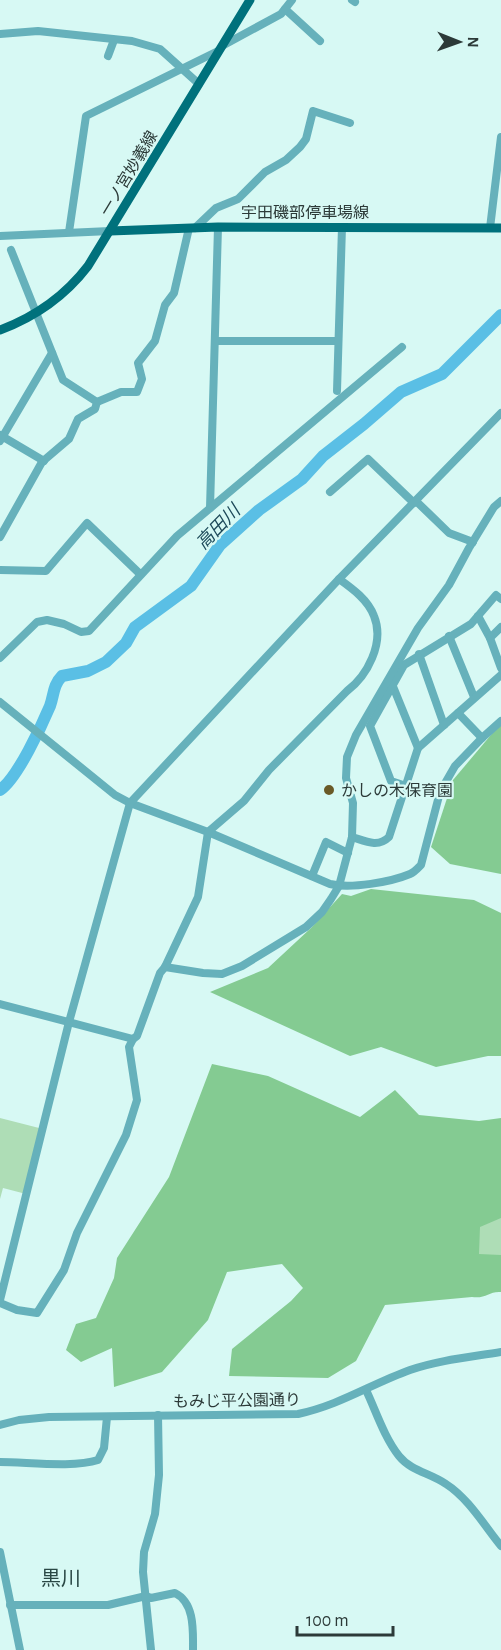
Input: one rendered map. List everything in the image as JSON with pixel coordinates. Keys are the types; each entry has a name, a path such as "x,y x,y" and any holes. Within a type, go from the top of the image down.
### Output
{"main road":[{"name":"一ノ宮妙義線","path":"0,330 35,313 62,295 80,277 250,0"},
{"name":"宇田磯部停車場線","path":"110,231 218,227 501,228"}],"street":[{"path":"69,232 86,116 220,49 281,14 292,0"},
{"path":"285,9 320,40"},
{"path":"0,34 38,31 132,42 159,49 199,84"},
{"path":"108,56 114,40"},
{"path":"96,402 121,392 137,392 142,379 138,363 155,341 165,305 174,293 192,228 216,208 238,200 265,172 286,160 300,147 306,139 313,111 350,123"},
{"path":"490,228 501,136"},
{"path":"210,508 218,227"},
{"path":"337,391 342,227"},
{"path":"0,236 110,231"},
{"path":"11,250 63,380 96,402"},
{"path":"215,341 338,341"},
{"path":"0,658 38,622 47,620 64,624 81,632 89,631 177,536 402,347"},
{"path":"44,460 1,437 52,353"},
{"path":"0,537 44,460 69,439 78,419 95,408 96,402"},
{"path":"339,579 354,589 374,615 376,631 371,664 357,683 269,770 244,801 208,832 198,897 160,973 137,1036 129,1047 137,1100 126,1135 77,1233 64,1270 37,1313 17,1310 0,1302 69,1022 130,803 339,579 501,412"},
{"path":"330,492 368,459 449,533 473,542"},
{"path":"165,967 222,974 243,966 306,927 322,912 339,886 352,837 353,803 346,778 347,757 356,735 412,636 449,585 494,507 501,501"},
{"path":"0,570 46,570 87,523 140,574"},
{"path":"440,792 391,781 370,726 404,665 471,624 496,594 501,599"},
{"path":"478,616 490,638 501,668"},
{"path":"490,638 501,627"},
{"path":"449,636 474,697"},
{"path":"419,654 444,725"},
{"path":"352,837 377,844 384,843 389,837 417,748 501,675"},
{"path":"392,684 417,748"},
{"path":"0,702 115,795 339,886 377,882 412,873 421,865 440,792 455,766 501,721"},
{"path":"458,713 482,738"},
{"path":"312,876 326,842 348,853"},
{"path":"0,1004 133,1039"},
{"name":"もみじ平公園通り","path":"0,1425 19,1420 49,1417 298,1414 336,1404 430,1364 501,1352"},
{"path":"366,1390 391,1445 399,1456 412,1468 446,1484 501,1545"},
{"path":"151,1650 143,1572 144,1552 155,1514 159,1475 158,1415"},
{"path":"0,1462 82,1463 98,1460 104,1448 107,1417"},
{"path":"0,1552 20,1650"},
{"path":"10,1605 108,1605 146,1596 151,1598 175,1593 184,1600 192,1623 193,1650"}],"green space":[{"path":"501,723 501,874 450,864 431,847 453,780"},
{"path":"371,889 474,900 501,913 501,1056 488,1056 436,1067 381,1047 350,1056 210,992 268,968 311,928 342,894 351,896"},
{"path":"212,1064 268,1076 360,1117 395,1090 419,1115 479,1121 501,1118 501,1218 480,1227 479,1254 501,1255 501,1292 481,1297 385,1305 356,1361 328,1378 229,1376 232,1349 291,1301 303,1288 282,1264 227,1272 208,1320 162,1372 114,1387 112,1348 81,1362 66,1350 76,1324 96,1318 114,1278 117,1258 169,1177"},
{"path":"0,1118 43,1129 26,1194 3,1188 0,1199"},
{"path":"501,1214 501,1269 472,1268 474,1227"}],"waterway":[{"name":"高田川","path":"0,790 14,775 28,751 62,676 88,671 106,662 126,643 135,627 191,586 220,545 259,510 302,479 323,456 401,392 442,374 501,315"}],"place":[{"name":"かしの木保育園","path":"329,790"}],"district":[{"name":"黒川","path":"61,1578"}]}
